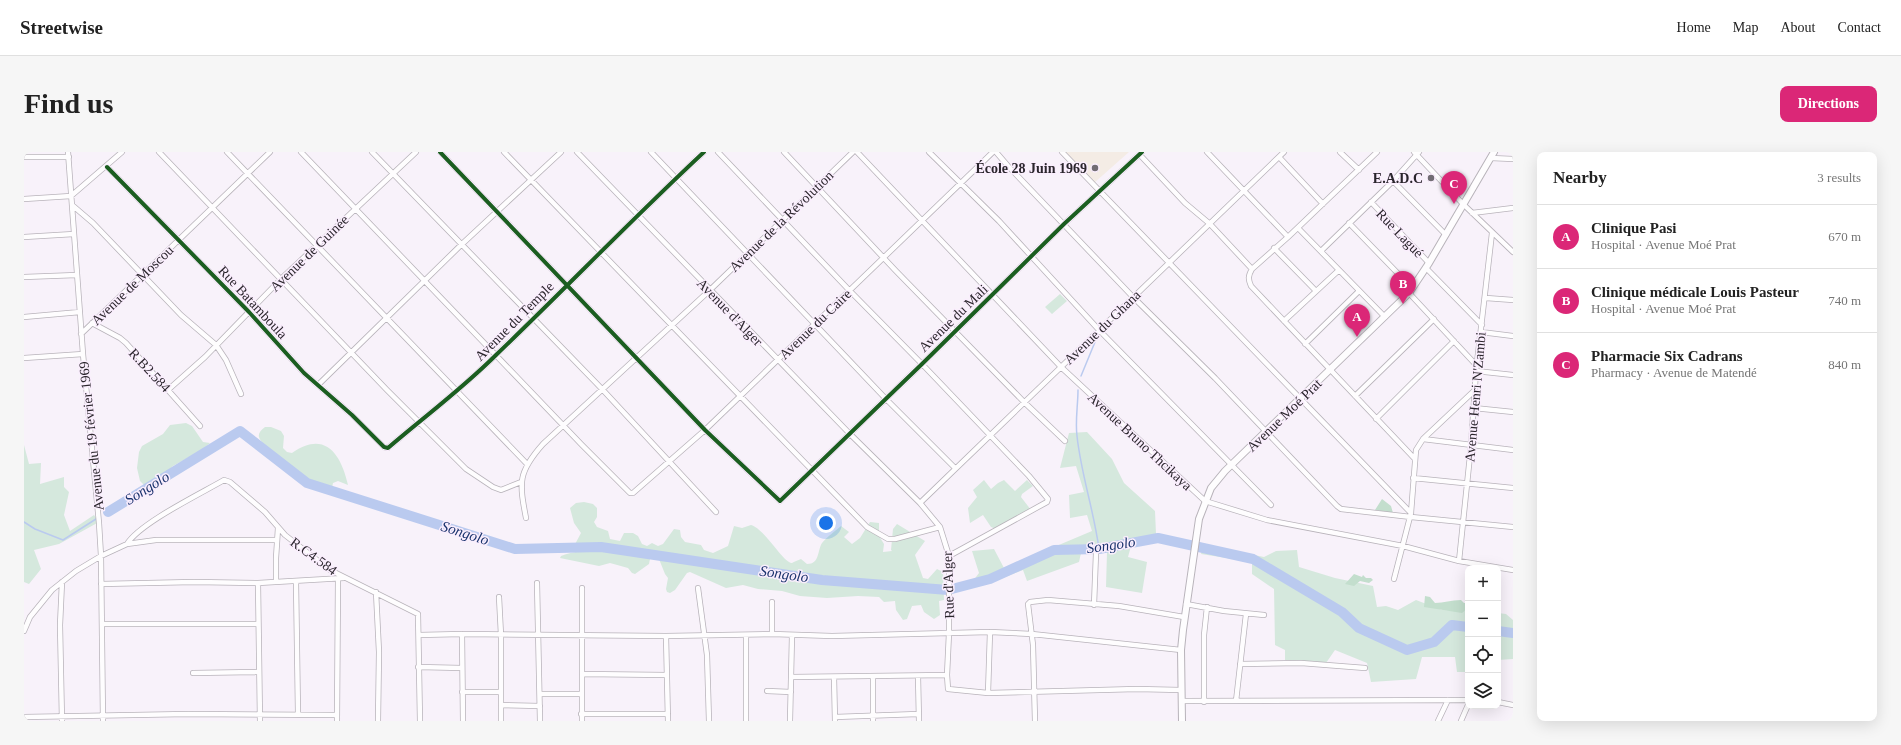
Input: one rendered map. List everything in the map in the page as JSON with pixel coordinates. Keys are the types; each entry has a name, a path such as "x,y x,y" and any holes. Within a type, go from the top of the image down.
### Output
{"street":[{"path":"24,199 71,196 122,152"},
{"path":"159,152 281,280 466,469 493,486 504,490 521,482"},
{"path":"227,152 527,464 523,472 521,482 526,518"},
{"name":"Avenue de Moscou","path":"81,334 270,152"},
{"path":"301,152 564,425"},
{"path":"372,152 532,319 602,389 716,512"},
{"name":"Avenue de Guinée","path":"169,389 416,152"},
{"path":"440,152 705,430"},
{"path":"504,152 811,471 867,527 888,538 895,539 940,527"},
{"path":"318,385 425,282 461,245 561,152"},
{"name":"Avenue d'Alger","path":"577,152 778,361 920,503"},
{"path":"651,152 886,399 955,468"},
{"name":"Avenue du Temple","path":"386,448 420,423 458,391 637,215 704,152"},
{"path":"718,152 1044,493 1048,500 950,556"},
{"path":"784,152 884,258 1024,402 1065,441"},
{"name":"Avenue de la Révolution","path":"527,464 543,444 710,290 853,152"},
{"name":"Avenue Bruno Thcikaya","path":"856,152 1061,367 1205,501 1274,521 1403,546 1459,561 1513,570"},
{"path":"929,152 1032,256 1099,330 1271,505"},
{"path":"995,152 1134,297 1215,378 1330,501 1341,509 1513,526"},
{"name":"Avenue du Caire","path":"564,425 630,493 633,493 705,430 778,361 849,290 995,152"},
{"path":"1062,152 1411,515"},
{"path":"1207,152 1288,237"},
{"path":"1340,152 1359,170"},
{"path":"1377,152 1298,228 1252,269 1249,275 1251,286 1414,458"},
{"name":"Avenue Moé Prat","path":"1182,721 1181,650 1184,617 1199,519 1205,501 1215,481 1385,317 1410,290 1428,266 1494,152"},
{"path":"1141,153 1185,202 1210,224 1252,269"},
{"name":"Avenue du Mali","path":"705,430 780,501 922,364 955,330 993,295 1064,224 1141,153"},
{"path":"1321,251 1393,181 1417,153 1463,204 1513,252"},
{"path":"1281,154 1323,204"},
{"name":"Avenue du Ghana","path":"920,503 1281,154"},
{"path":"24,156 68,155"},
{"name":"Avenue du 19 février 1969","path":"68,155 81,334 97,495 101,556 102,718"},
{"path":"1491,158 1513,159"},
{"name":"Rue Batamboula","path":"106,167 249,312 304,373 386,448"},
{"path":"1393,181 1446,235"},
{"name":"Rue Lagué","path":"1371,202 1482,325"},
{"path":"72,204 93,223 181,315 216,345 235,377 241,394"},
{"path":"1472,213 1513,208"},
{"path":"1348,224 1410,290 1477,369 1513,375"},
{"path":"1298,228 1385,317"},
{"name":"Avenue Henri N'Zambi","path":"1459,561 1468,485 1477,369 1492,233"},
{"path":"24,237 74,234"},
{"path":"1274,248 1316,291"},
{"path":"1284,321 1339,270"},
{"path":"24,277 77,275"},
{"path":"1305,344 1359,291"},
{"path":"1486,298 1513,300"},
{"path":"24,316 80,312"},
{"path":"1355,396 1434,319"},
{"name":"R.B2.584","path":"92,323 120,338 169,389 200,426"},
{"path":"1481,332 1513,336"},
{"path":"1376,419 1454,341"},
{"path":"24,358 83,354"},
{"path":"1394,579 1411,515 1414,458 1416,450 1423,439 1475,390"},
{"path":"1474,408 1513,412"},
{"path":"1423,439 1513,450"},
{"path":"1413,478 1468,485 1513,488"},
{"name":"R.C4.584","path":"127,544 138,531 224,480 230,482 242,491 265,512 278,528 319,561 344,578 376,592 418,614 419,635"},
{"name":"Rue d'Alger","path":"920,503 940,527 950,556 947,675"},
{"path":"276,582 278,528"},
{"path":"24,632 37,607 62,582 101,556 127,544 156,540 277,540"},
{"path":"1094,605 1096,553"},
{"path":"101,584 258,583 296,582 344,578"},
{"path":"337,721 338,579"},
{"path":"62,582 60,624 62,721"},
{"path":"296,582 298,714"},
{"path":"258,583 260,721"},
{"path":"537,583 540,721"},
{"path":"582,588 582,721"},
{"path":"698,588 705,635 709,721"},
{"path":"376,592 379,646 378,721"},
{"path":"499,597 501,635 501,721"},
{"path":"1035,721 1032,634 1028,604 1030,602 1048,600 1119,606 1184,617"},
{"path":"772,602 772,634"},
{"path":"1186,604 1246,614 1264,615"},
{"path":"1204,702 1204,635 1207,608"},
{"path":"1236,701 1246,614"},
{"path":"102,624 258,624"},
{"path":"988,693 990,632"},
{"path":"420,721 418,666 419,635 666,636 772,634 832,636 990,632 1032,634 1181,650"},
{"path":"462,634 463,721"},
{"path":"746,635 746,721"},
{"path":"790,721 792,635"},
{"path":"666,636 668,721"},
{"path":"1240,664 1302,663 1365,668"},
{"path":"418,666 462,668"},
{"path":"193,673 259,672"},
{"path":"582,674 667,675"},
{"path":"791,677 947,675 948,689 988,693 1083,692 1137,689 1181,690"},
{"path":"918,676 918,721"},
{"path":"834,677 835,719 873,719 918,714"},
{"path":"873,677 873,719"},
{"path":"767,691 791,692"},
{"path":"462,692 501,692"},
{"path":"540,694 581,694"},
{"path":"1438,721 1448,700"},
{"path":"1182,701 1465,700"},
{"path":"1501,703 1513,705"},
{"path":"501,705 540,706"},
{"path":"1461,721 1467,709"},
{"path":"24,717 62,715 102,718 260,714 337,715"},
{"path":"581,714 668,714"}],"shaded area":[{"name":"École 28 Juin 1969","path":"1064,152 1129,152 1094,183"}],"green space":[{"path":"1060,294 1067,301 1052,314 1045,307"},
{"path":"186,423 192,426 203,442 210,443 202,450 173,466 154,483 149,486 144,485 140,481 137,468 139,452 142,446 163,434 170,425"},
{"path":"265,427 271,427 281,431 284,436 283,448 287,452 292,453 304,446 314,444 322,445 330,449 336,455 341,464 348,485 338,481 333,483 332,488 308,481 281,460 261,441 259,434"},
{"path":"1087,432 1112,459 1124,483 1155,511 1156,534 1133,539 1128,557 1147,562 1142,593 1106,587 1107,552 1081,553 1079,562 1027,581 1023,570 1000,579 957,590 957,586 973,581 979,573 972,551 994,549 1004,568 1092,531 1087,515 1070,518 1069,495 1084,492 1076,466 1060,468 1069,433"},
{"path":"24,445 29,464 41,463 40,484 64,477 64,487 69,492 64,515 70,531 94,515 99,522 59,544 34,550 41,569 29,584 24,582"},
{"path":"984,480 991,489 1004,480 1015,491 1027,480 1033,486 1022,494 1021,497 1031,510 996,529 991,527 983,515 970,523 968,508 977,497 973,490"},
{"path":"1382,499 1391,506 1393,513 1375,510"},
{"path":"584,502 593,504 597,508 597,517 594,522 597,527 608,531 610,539 620,541 624,533 633,533 638,536 642,544 647,546 652,543 658,546 663,544 674,529 680,530 681,537 685,542 701,545 704,550 713,553 728,546 734,526 742,528 751,525 762,532 784,558 788,562 792,563 801,559 807,564 814,562 818,556 822,543 841,526 849,532 844,537 852,544 860,538 870,522 879,523 879,536 884,544 883,552 892,551 893,529 897,524 925,541 915,555 923,578 928,579 937,569 943,572 944,600 939,601 940,615 934,619 924,612 921,605 912,606 907,619 903,620 896,610 895,601 884,602 879,597 858,596 827,598 800,596 782,591 758,589 743,585 726,588 690,572 687,573 675,590 670,593 667,592 666,589 668,578 659,559 656,557 650,559 649,564 635,574 628,568 610,563 599,566 560,558 561,556 580,551 608,550 632,555 650,555 825,584 868,585 864,581 797,575 769,571 756,567 731,566 722,563 604,546 588,545 573,548 581,533 574,523 570,508 576,503"},
{"path":"1204,545 1264,557 1276,551 1297,550 1299,567 1335,578 1373,586 1377,607 1386,606 1398,610 1416,600 1442,610 1465,611 1465,672 1457,672 1455,657 1422,657 1416,679 1371,682 1367,663 1335,650 1326,663 1285,660 1285,650 1275,645 1274,589 1252,574 1252,562 1201,554"},
{"path":"1354,574 1362,577 1363,575 1366,578 1371,578 1373,580 1369,583 1360,581 1354,586 1345,584"},
{"path":"1425,596 1430,597 1435,603 1461,600 1465,603 1465,611 1462,613 1424,607"},
{"path":"1501,613 1506,614 1513,620 1513,659 1501,660"}],"waterway":[{"path":"1081,376 1095,342"},
{"path":"1078,390 1076,430 1081,464 1099,549"},
{"name":"Songolo","path":"108,512 240,431 307,483 515,549 601,547 822,580 948,590 990,579 1054,550 1099,549 1158,538 1253,559 1342,612 1359,628 1407,650 1434,642 1452,625 1465,627"},
{"path":"24,522 35,529 63,540 96,519"},
{"name":"Songolo","path":"1501,631 1513,633"}],"cycle path":[{"path":"440,152 705,430 780,501 1064,224 1142,152"},
{"path":"107,167 249,312 304,373 352,415 384,447 388,448 483,367 704,152"}],"place":[{"name":"École 28 Juin 1969","path":"1095,168"},
{"name":"E.A.D.C","path":"1431,178"},
{"name":"Pharmacie Six Cadrans","path":"1454,204"},
{"name":"Clinique médicale Louis Pasteur","path":"1403,304"},
{"name":"Clinique Pasi","path":"1357,337"}]}
